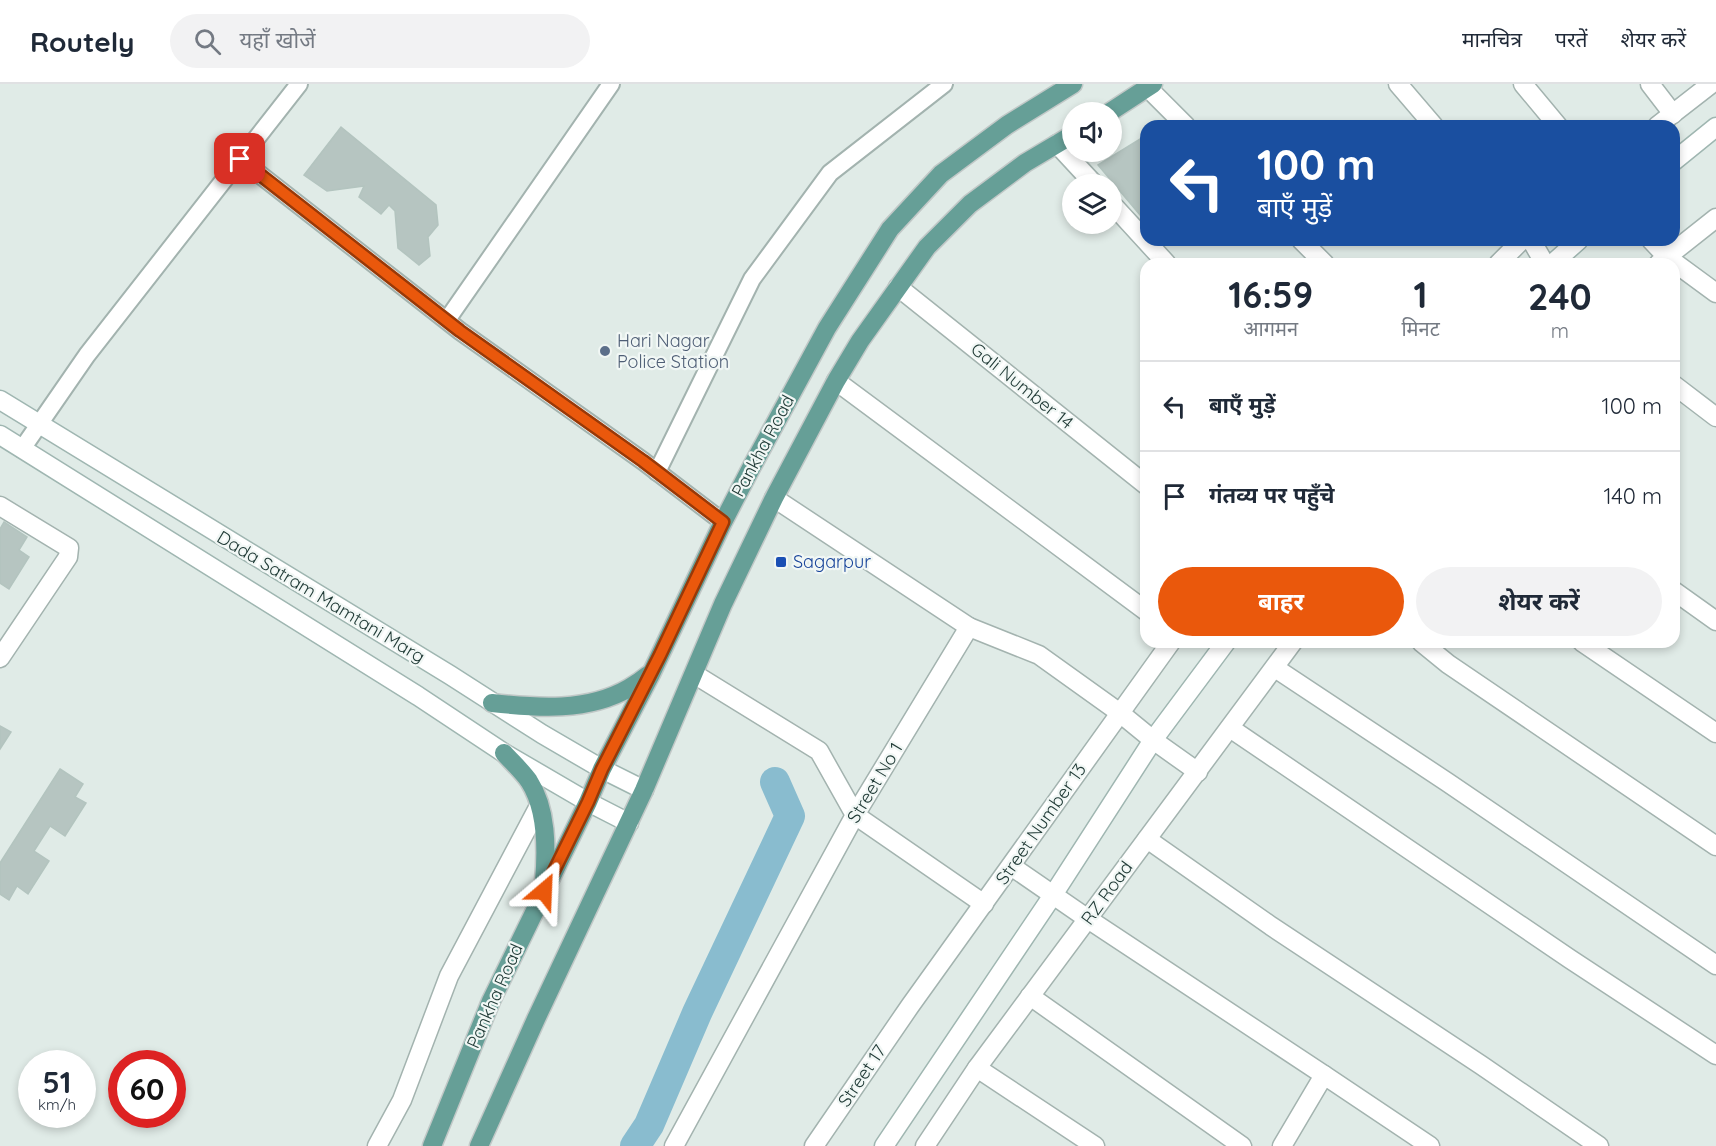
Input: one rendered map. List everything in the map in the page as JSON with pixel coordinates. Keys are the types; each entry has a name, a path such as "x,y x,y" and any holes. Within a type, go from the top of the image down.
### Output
{"main road":[{"name":"Pankha Road","path":"432,1146 491,1001 602,769 651,674 723,522 827,328 890,230 941,174 1007,125 1073,84"},
{"path":"1122,104 1151,86"},
{"name":"Pankha Road","path":"479,1146 644,790 723,604 774,498 836,381 860,341 927,247 970,204 1025,163 1062,141"},
{"path":"492,703 546,707 581,704 628,689 651,674"},
{"path":"504,753 534,789 539,806 545,840 544,891"}],"street":[{"path":"1398,84 1429,120"},
{"path":"1523,84 1553,120"},
{"path":"1650,84 1673,114"},
{"path":"1665,120 1711,84"},
{"path":"1151,86 1181,120"},
{"path":"1680,156 1716,128"},
{"path":"1122,215 1140,235"},
{"path":"1667,258 1716,218"},
{"path":"1150,246 1162,258"},
{"path":"1307,246 1319,258"},
{"path":"1504,258 1516,246"},
{"path":"1559,258 1572,246"},
{"path":"1680,271 1716,293"},
{"name":"Gali Number 14","path":"898,287 1140,480"},
{"path":"836,381 1140,607"},
{"path":"1680,390 1716,417"},
{"name":"Dada Satram Mamtani Marg","path":"0,400 492,703 602,769 644,790"},
{"name":"Dada Satram Mamtani Marg","path":"0,435 408,690 504,753 628,823"},
{"path":"774,498 969,627 1039,655 1197,772"},
{"path":"0,506 69,548 68,557 0,658"},
{"path":"1680,595 1716,621"},
{"name":"Street No 1","path":"674,1146 855,815 969,627"},
{"name":"Street Number 13","path":"910,1006 1167,648"},
{"path":"884,1146 1053,895 1153,740 1222,648"},
{"name":"RZ Road","path":"925,1146 977,1068 1289,648"},
{"path":"1428,648 1448,664 1716,846"},
{"path":"1591,648 1716,733"},
{"path":"1275,668 1716,965"},
{"path":"694,674 819,751 855,815 984,904"},
{"path":"1230,728 1570,959 1716,1055"},
{"path":"377,1146 402,1100 449,976 539,806"},
{"path":"1147,839 1271,926 1599,1146"},
{"path":"1011,866 1428,1146"},
{"path":"1030,996 1242,1146"},
{"name":"Street 17","path":"814,1146 910,1006"},
{"path":"977,1068 1095,1146"},
{"path":"1282,1146 1324,1075"}],"lane":[{"path":"22,449 87,355 299,84"},
{"path":"447,320 611,84"},
{"path":"657,472 752,279 830,172 944,84"},
{"path":"240,159 447,320 723,522"}],"building":[{"path":"341,127 436,205 438,225 428,237 430,256 419,265 398,248 395,211 389,205 381,214 359,197 364,186 327,191 304,175"},
{"path":"1140,139 1140,215 1122,194 1122,174 1106,174 1098,165 1103,162 1122,162 1122,150"},
{"path":"4,522 27,537 19,550 29,557 9,589 0,583 0,529"},
{"path":"0,726 11,732 0,749"},
{"path":"60,769 83,784 75,797 86,803 65,836 50,826 34,851 49,861 28,894 17,886 9,900 0,894 0,863"}],"waterway":[{"path":"635,1146 649,1125 697,1013 790,816 775,782"}],"place":[{"name":"Hari Nagar Police Station","path":"605,351"},
{"name":"Sagarpur","path":"781,562"}],"route":[{"path":"240,159 460,331 643,461 723,522 544,891"}]}
